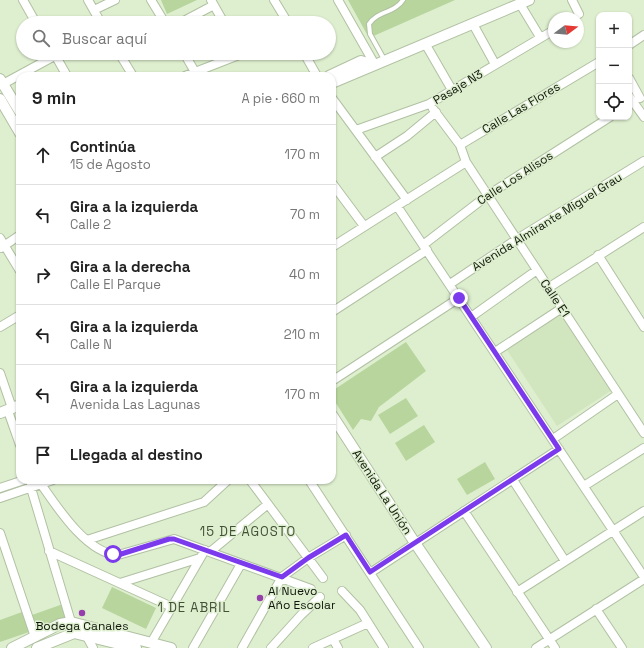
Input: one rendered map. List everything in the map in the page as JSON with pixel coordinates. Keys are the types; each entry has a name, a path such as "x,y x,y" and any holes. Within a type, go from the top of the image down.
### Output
{"street":[{"path":"22,0 32,16"},
{"path":"88,0 97,16"},
{"path":"94,10 115,0"},
{"path":"151,0 161,16"},
{"path":"274,0 284,16"},
{"path":"338,0 380,63"},
{"path":"572,0 578,12"},
{"path":"336,82 525,2 540,37"},
{"path":"192,16 213,3 220,16"},
{"path":"473,24 496,64"},
{"name":"Pasaje N3","path":"356,130 429,104 548,33"},
{"path":"632,43 644,35"},
{"path":"426,45 452,90"},
{"path":"21,72 44,60"},
{"path":"59,60 65,72"},
{"path":"123,60 131,72"},
{"path":"188,60 195,72 225,60"},
{"path":"308,60 315,72"},
{"path":"336,73 361,61 380,63"},
{"name":"Calle Las Flores","path":"460,145 596,63"},
{"path":"16,75 2,82 16,105"},
{"path":"631,84 635,99 644,117"},
{"path":"0,99 16,126"},
{"path":"336,103 407,200"},
{"path":"336,244 466,162 460,145 429,104"},
{"path":"375,157 406,136 436,112"},
{"name":"Calle Los Alisos","path":"336,309 425,247 488,195 605,120"},
{"name":"Avenida Almirante Miguel Grau","path":"450,284 517,239 644,161"},
{"name":"Calle E1","path":"466,162 644,433"},
{"path":"336,188 364,226"},
{"path":"398,206 644,578 536,648"},
{"path":"548,288 644,227"},
{"path":"0,238 2,247 16,266"},
{"path":"2,247 16,238"},
{"path":"598,255 644,327"},
{"path":"471,317 537,270"},
{"path":"336,378 459,298"},
{"path":"495,352 562,308"},
{"path":"0,327 16,317"},
{"path":"0,373 16,431"},
{"path":"553,439 618,394"},
{"name":"Avenida La Unión","path":"336,423 486,648"},
{"path":"584,486 644,448"},
{"path":"370,572 559,449"},
{"path":"512,480 565,561"},
{"path":"0,488 16,483"},
{"path":"0,498 31,484 50,551 76,623 86,635 93,648"},
{"path":"39,484 72,528 88,540 116,555 169,539 179,540 311,589"},
{"path":"88,540 204,502 224,484"},
{"path":"253,484 323,578"},
{"path":"313,484 419,648"},
{"path":"143,645 172,607 200,558 268,504"},
{"path":"464,511 555,648"},
{"path":"517,592 644,511"},
{"path":"0,533 38,635 44,646 68,634 74,633 143,645 171,648"},
{"path":"242,648 282,577 308,558 346,535"},
{"path":"50,551 172,607"},
{"path":"120,584 200,558"},
{"path":"193,648 241,564"},
{"path":"342,591 360,610 384,648"},
{"path":"271,648 301,615 320,597"},
{"path":"596,609 622,648"},
{"path":"12,648 60,624 76,623 143,645"},
{"path":"313,648 368,623"},
{"path":"333,639 338,648"}],"lane":[{"path":"380,63 370,34 369,24 376,16 397,7 403,0"}],"shaded area":[{"path":"161,0 197,0 167,14"},
{"path":"348,0 455,0 369,38"},
{"path":"562,314 612,390 557,426 507,350"},
{"path":"406,342 426,371 379,407 371,421 361,419 353,430 336,403 336,388"},
{"path":"406,398 418,416 390,434 378,415"},
{"path":"424,425 435,442 406,461 395,443"},
{"path":"485,462 495,479 467,495 457,479"},
{"path":"112,587 156,608 146,629 102,608"},
{"path":"63,604 68,619 37,629 32,615"},
{"path":"22,612 29,632 0,642 0,620"}],"place":[{"name":"Al Nuevo Año Escolar","path":"260,598"},
{"name":"Bodega Canales","path":"82,613"}],"district":[{"name":"15 DE AGOSTO","path":"248,531"},
{"name":"1 DE ABRIL","path":"194,607"}],"route":[{"path":"113,554 118,555 169,539 174,539 241,564 282,577 308,558 346,535 370,572 559,449 459,298"}]}
